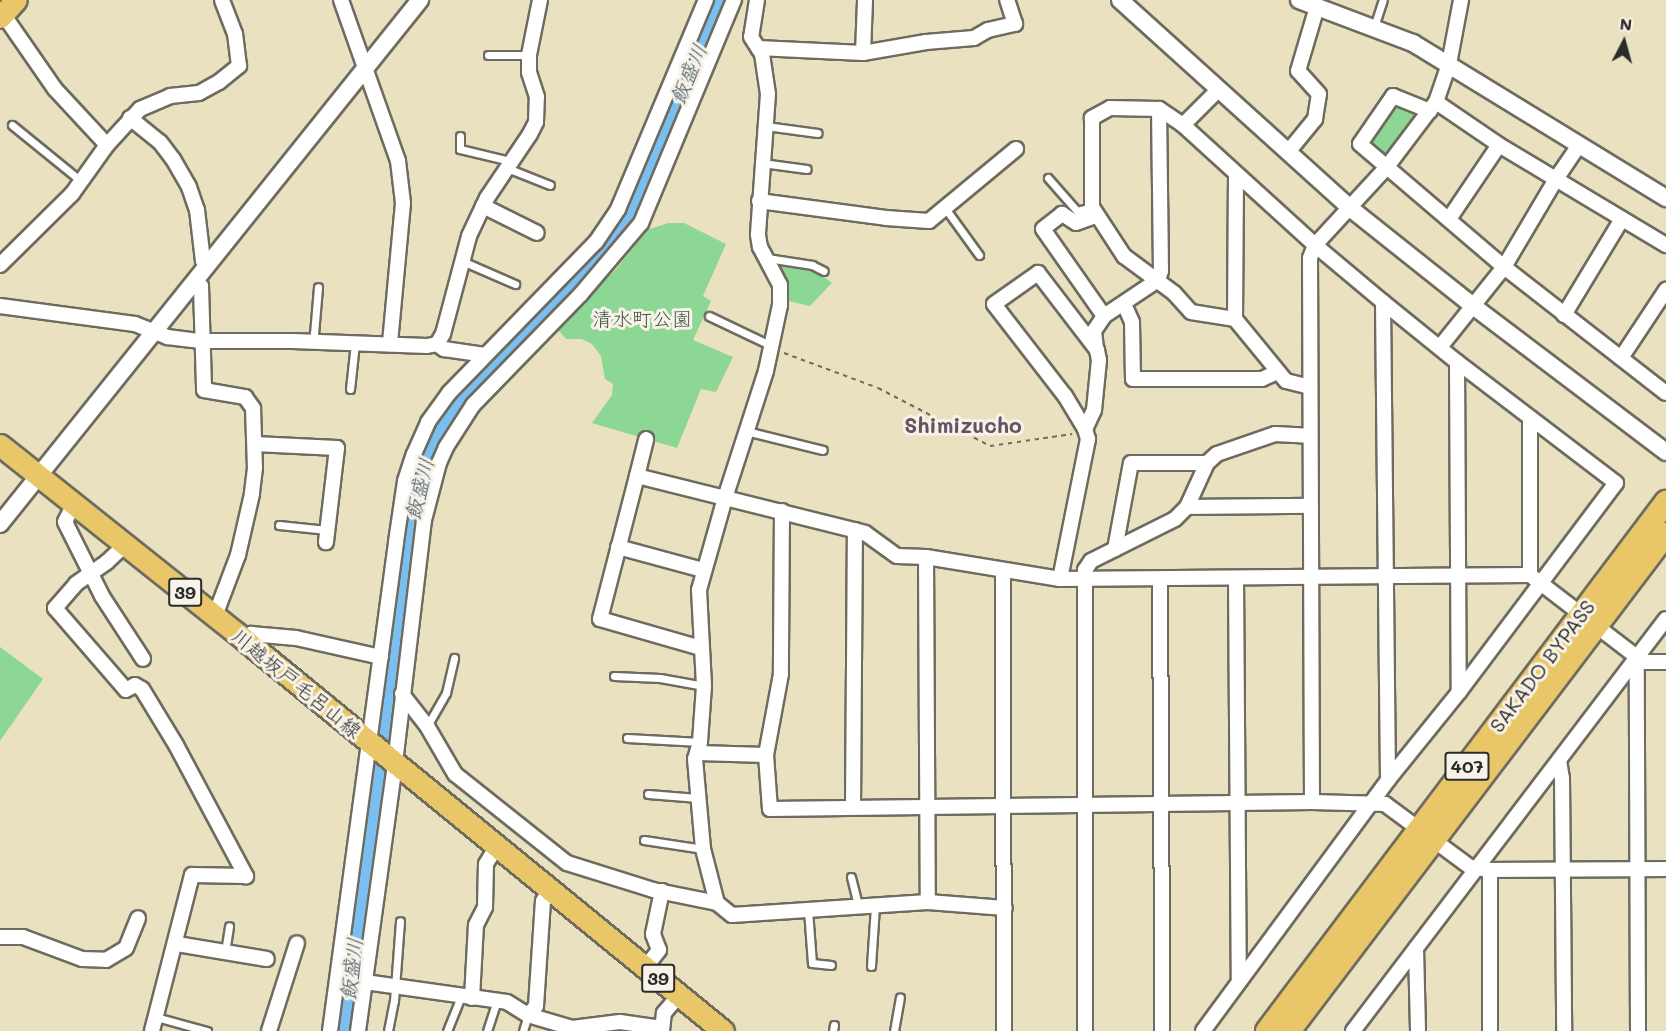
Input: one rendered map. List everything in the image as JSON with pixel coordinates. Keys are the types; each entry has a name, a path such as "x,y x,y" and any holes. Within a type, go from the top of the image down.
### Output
{"highway":[{"name":"SAKADO BYPASS","path":"1289,1031 1426,835 1588,620 1666,501"},
{"name":"SAKADO BYPASS","path":"1588,620 1666,534"},
{"name":"SAKADO BYPASS","path":"1267,1031 1426,835"}],"main road":[{"name":"川越坂戸毛呂山線","path":"0,445 75,502 645,968"},
{"name":"39","path":"645,968 723,1031"}],"street":[{"path":"0,265 72,194 107,145 140,109 170,96 199,93 219,82 239,66 235,34 222,0"},
{"path":"341,0 398,161 403,203 390,344"},
{"path":"0,524 420,0"},
{"path":"437,344 443,334 469,236 483,207 536,122 537,97 529,72 529,56 540,0"},
{"path":"330,1031 405,481 414,454 428,422 442,403 485,355 596,242 618,209 706,0"},
{"path":"358,1031 395,763 424,520 439,463 446,447 473,405 581,294 641,223 734,0"},
{"path":"717,903 703,849 695,759 699,748 704,686 699,590 724,498 772,347 780,305 780,285 760,247 759,201 768,94 759,48 751,37 757,0"},
{"path":"863,53 865,0"},
{"path":"759,48 863,53 926,42 974,39 988,30 1015,24 1007,0"},
{"path":"1120,0 1350,208 1473,306 1666,453"},
{"path":"1299,0 1413,43 1666,198"},
{"path":"1312,802 1310,258 1315,245 1386,168 1433,106 1449,64 1461,0"},
{"path":"1288,152 1315,119 1319,94 1298,71 1317,7"},
{"path":"6,10 55,89 107,145"},
{"path":"1183,125 1219,89"},
{"path":"1666,245 1433,106 1393,96 1360,144 1504,267 1666,393"},
{"path":"1203,1031 1373,804 1388,780 1459,692 1616,483 1456,362 1383,302 1315,245 1183,125 1159,109 1110,108 1092,118 1094,211 1124,256 1147,275 1158,280 1191,312 1235,319"},
{"path":"1086,431 1094,410 1098,360 1094,332 1104,316 1158,280 1161,271 1159,109"},
{"path":"130,118 160,142 189,187 197,210 203,261 207,266"},
{"path":"1449,219 1498,145"},
{"path":"1440,347 1504,267 1556,179 1579,146"},
{"path":"759,201 922,222 929,221 1016,149"},
{"path":"1236,175 1235,319 1276,372 1286,381 1310,387"},
{"path":"483,207 537,232"},
{"path":"1094,211 1076,223 1062,214 1043,229 1104,316"},
{"path":"1564,315 1622,219"},
{"path":"1060,579 1088,439 1086,431 1065,396 994,304 1038,273 1096,350"},
{"path":"195,281 201,286 204,390 245,397 253,408 255,444 252,494 235,564 215,616"},
{"path":"1622,358 1666,290"},
{"path":"1383,302 1388,780"},
{"path":"1124,304 1132,322 1133,379 1262,380 1276,372"},
{"path":"0,306 135,324 167,337 201,341 316,341 427,346 437,344 444,349 485,355"},
{"path":"511,330 528,346"},
{"path":"1456,362 1459,692"},
{"path":"1530,418 1530,575"},
{"path":"1085,1031 1083,579 1091,561 1175,519 1186,507 1207,463 1217,454 1275,434 1309,436"},
{"path":"646,439 600,619 701,648"},
{"path":"255,444 337,448 327,536"},
{"path":"1115,549 1131,463 1207,463"},
{"path":"637,476 865,533 897,556 927,556 1060,579 1530,575 1637,657 1646,662 1666,662"},
{"path":"75,502 65,522 102,596 143,659"},
{"path":"1186,507 1310,507"},
{"path":"782,511 781,674 766,755 770,809 1312,802 1385,804 1470,867 1483,869 1666,869"},
{"path":"853,807 855,530"},
{"path":"125,545 107,562 76,584 56,608 126,690 135,685 142,689 176,745 246,876 192,875 177,944 154,1024"},
{"path":"618,547 703,570"},
{"path":"927,556 928,902"},
{"path":"1003,570 1004,1031"},
{"path":"1236,578 1239,981"},
{"path":"1160,579 1162,1031"},
{"path":"1353,1031 1416,948 1483,869 1559,760 1666,619"},
{"path":"246,641 250,634 296,638 381,657"},
{"path":"1637,657 1638,1031"},
{"path":"402,694 427,726 456,774 531,832 567,864 662,891 717,903 732,915 928,902 1005,908"},
{"path":"699,748 766,755"},
{"path":"1559,760 1563,778 1564,1031"},
{"path":"467,997 476,925 486,908 486,864 497,846"},
{"path":"1483,869 1490,1031"},
{"path":"528,1015 536,1006 543,901 550,890"},
{"path":"645,968 659,950 653,934 662,891"},
{"path":"0,937 23,937 82,959 106,960 126,948 138,918"},
{"path":"268,1031 297,943"},
{"path":"177,944 267,959"},
{"path":"1416,948 1418,1031"},
{"path":"365,982 395,984 507,1002 528,1015 572,1028 620,1022 662,1030 664,1013 679,995"}],"lane":[{"path":"1374,27 1383,0"},
{"path":"488,55 529,56"},
{"path":"12,125 81,181"},
{"path":"766,126 818,133"},
{"path":"460,136 460,149 509,164 550,185"},
{"path":"762,163 807,169"},
{"path":"1048,178 1077,211 1094,211"},
{"path":"945,208 980,255"},
{"path":"765,257 812,265 824,271"},
{"path":"462,261 515,284"},
{"path":"316,341 314,334 318,287"},
{"path":"709,316 772,347"},
{"path":"350,389 355,343"},
{"path":"746,431 823,450"},
{"path":"279,525 327,536"},
{"path":"427,726 446,693 454,658"},
{"path":"614,676 660,678 704,686"},
{"path":"627,738 699,748"},
{"path":"648,794 699,798"},
{"path":"644,840 703,849"},
{"path":"851,877 858,906"},
{"path":"871,966 875,905"},
{"path":"808,909 812,963 831,965"},
{"path":"388,1031 395,984 400,921"},
{"path":"225,952 230,926"},
{"path":"447,1031 467,997"},
{"path":"894,1031 900,998"},
{"path":"487,1031 497,1001"},
{"path":"523,1031 528,1015"},
{"path":"154,1024 207,1031"}],"path":[{"path":"772,347 878,388 990,446 1086,431"}],"green space":[{"path":"1393,102 1417,108 1419,115 1387,156 1384,156 1368,141"},
{"name":"清水町公園","path":"668,223 684,223 726,244 703,296 711,301 693,340 733,357 716,392 701,389 677,448 592,423 612,395 613,384 605,379 601,356 592,344 582,339 566,339 557,329 617,268 647,230"},
{"path":"773,264 818,272 832,283 810,306 784,300"},
{"path":"0,647 43,679 0,741"}],"waterway":[{"name":"飯盛川","path":"343,1031 415,485 426,453 437,432 470,387 602,258 622,231 635,206 719,0"}],"district":[{"name":"Shimizucho","path":"963,425"}]}
